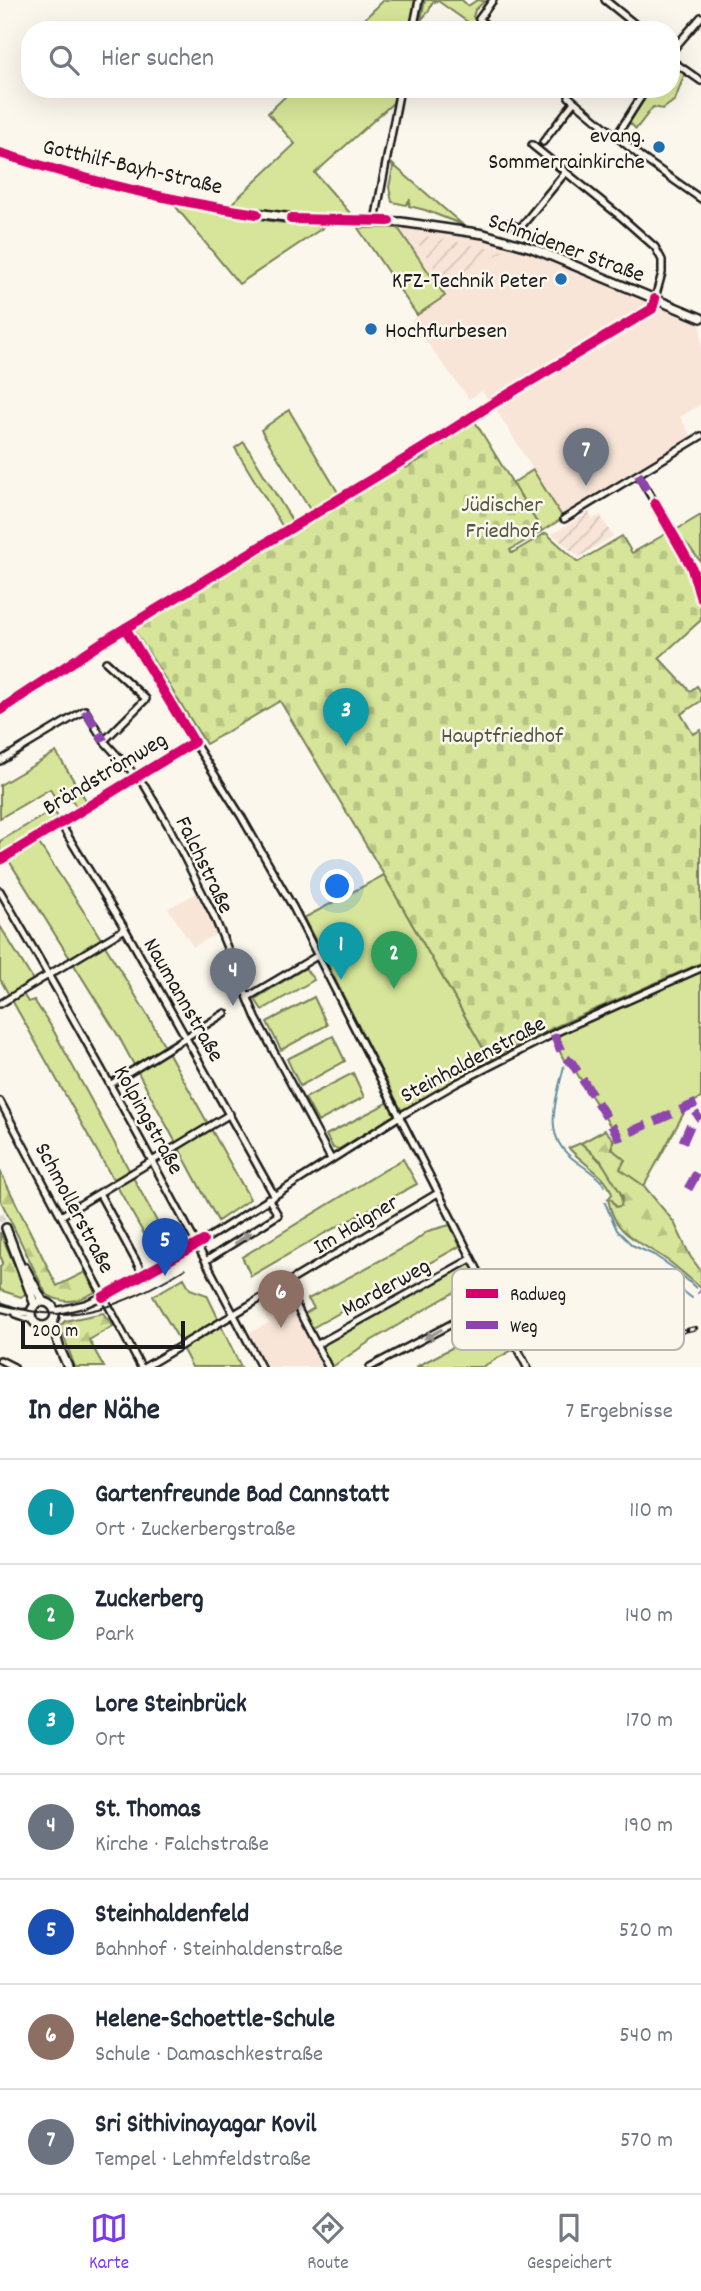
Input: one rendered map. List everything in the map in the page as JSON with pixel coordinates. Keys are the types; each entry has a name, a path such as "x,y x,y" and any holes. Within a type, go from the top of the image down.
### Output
{"main road":[{"name":"Gotthilf-Bayh-Straße","path":"0,153 128,189 291,219"},
{"name":"Schmidener Straße","path":"291,219 375,221 465,230 502,238 701,318"},
{"path":"6,1228 43,1326 60,1349"},
{"path":"36,1310 48,1303 55,1311 52,1322 68,1367"},
{"path":"43,1326 52,1322"}],"street":[{"path":"416,21 419,0"},
{"path":"481,21 479,19 493,0"},
{"path":"605,0 631,21"},
{"path":"680,42 701,17"},
{"path":"680,66 701,81"},
{"path":"375,221 398,98"},
{"path":"570,98 659,171 701,199"},
{"path":"617,135 640,98"},
{"path":"543,142 575,102"},
{"path":"532,145 655,247 662,262 662,273 652,310"},
{"path":"508,223 520,228 565,173"},
{"path":"492,404 652,310 661,305 670,305"},
{"path":"564,519 701,436"},
{"path":"638,474 655,503"},
{"path":"104,741 146,699 106,662"},
{"name":"Falchstraße","path":"0,761 85,710 104,741 145,786 168,825 214,916 256,1018 331,1159"},
{"name":"Brändströmweg","path":"0,860 194,742 241,817 317,956"},
{"name":"Naumannstraße","path":"60,823 186,1036 230,1114 271,1197"},
{"name":"Kolpingstraße","path":"0,891 153,1160 261,1367"},
{"path":"0,1004 125,929"},
{"path":"248,997 317,956 476,1269"},
{"name":"Steinhaldenstraße","path":"55,1311 103,1297 197,1244 457,1083 559,1031 701,968"},
{"path":"111,1084 225,1013"},
{"name":"Schmollerstraße","path":"0,1101 143,1367"},
{"path":"61,1216 230,1114"},
{"path":"99,1193 143,1274"},
{"name":"Im Haigner","path":"143,1367 234,1316 438,1193"},
{"path":"207,1261 278,1215 271,1197"},
{"name":"Marderweg","path":"453,1269 471,1259"},
{"name":"Marderweg","path":"316,1345 452,1270"},
{"path":"285,1284 327,1367"},
{"path":"0,1308 10,1311 36,1310"},
{"path":"370,1367 452,1324"},
{"path":"518,1350 526,1367"},
{"path":"0,1360 14,1367"}],"shaded area":[{"path":"399,228 464,234 523,249 701,323 701,404 680,417 692,437 563,518 492,403 490,404 482,391 469,399 411,321 446,296"},
{"path":"413,236 433,237 504,251 447,287"},
{"path":"589,512 593,519 600,515 613,536 579,557 552,534"},
{"path":"197,893 216,934 193,947 168,908"},
{"path":"284,1291 324,1367 266,1367 249,1333 269,1323 259,1304"}],"green space":[{"path":"384,0 416,0 412,21 362,21"},
{"path":"425,0 462,0 468,6 477,0 485,1 475,10 473,17 476,21 466,21 438,1 432,3 421,20"},
{"path":"680,69 685,73 680,86"},
{"path":"284,98 394,98 393,103 315,173 350,213 349,216 229,206 295,144 268,113"},
{"path":"645,98 676,98 663,109 653,107 636,129 629,122"},
{"path":"391,163 463,225 409,206 410,199 406,205 392,202 389,187 393,168"},
{"path":"178,205 276,222 324,227 239,284 176,207"},
{"path":"358,228 398,228 445,296 417,315"},
{"path":"289,410 340,496 312,513 261,430"},
{"name":"Hauptfriedhof","path":"474,420 542,531 510,550 512,553 546,533 578,562 622,536 632,553 669,532 687,563 695,585 701,620 659,658 690,691 697,686 701,692 701,701 681,714 693,734 701,730 701,963 557,1026 490,1060 280,701 206,744 133,628 404,465 406,468 425,457 422,452"},
{"path":"244,442 294,524 284,529 235,448"},
{"path":"533,470 563,518 542,531 513,483"},
{"path":"701,515 701,562 676,530"},
{"path":"56,752 87,802 77,808 69,795 57,801 50,789 0,818 0,785"},
{"path":"53,810 60,820 0,856 0,841"},
{"path":"38,842 148,1016 250,1199 218,1221 119,1037 8,859"},
{"path":"384,875 490,1060 401,1110 304,918"},
{"path":"0,926 33,980 20,989 28,1002 34,1000 51,1026 173,1251 158,1259 0,979"},
{"path":"305,968 314,980 262,1010 255,999"},
{"path":"701,972 701,1098 684,1107 685,1111 644,1186 620,1169 614,1157 616,1135 571,1064 565,1062 553,1038"},
{"path":"314,997 327,1025 281,1050 267,1022"},
{"path":"333,1036 345,1061 300,1086 287,1059"},
{"path":"353,1073 364,1097 318,1122 305,1098"},
{"path":"389,1102 395,1115 339,1149 333,1148 326,1135"},
{"path":"605,1130 613,1139 612,1149 625,1160 620,1169 644,1186 674,1222 690,1256 701,1271 701,1288 684,1274 684,1269 678,1269 622,1230 611,1212 608,1199 612,1200 616,1207 621,1206 623,1197 601,1161 581,1143"},
{"path":"581,1143 615,1179 621,1206 616,1207 612,1200 608,1199 612,1194 605,1181 569,1148"},
{"path":"403,1159 417,1184 251,1276 242,1257"},
{"path":"0,1171 57,1286 85,1272 95,1292 70,1301 59,1300 46,1294 0,1199"},
{"path":"450,1225 460,1246 312,1328 304,1314 314,1308 308,1299 411,1244 428,1231"},
{"path":"0,1232 27,1293 21,1297 0,1290 0,1267 3,1262 0,1256"},
{"path":"470,1261 473,1269 456,1269"},
{"path":"452,1271 452,1294 332,1367 321,1345"},
{"path":"184,1278 190,1289 207,1295 219,1320 181,1343 153,1296"},
{"path":"103,1313 113,1326 89,1340 104,1367 75,1367 60,1326 65,1321"},
{"path":"221,1326 241,1367 192,1367 182,1348"},
{"path":"452,1348 452,1350 512,1350 482,1367 416,1367"}],"waterway":[{"path":"564,1066 555,1103 554,1127 557,1138 562,1148 605,1186"},
{"path":"605,1203 617,1230 632,1245 675,1269"},
{"path":"684,1277 696,1288"},
{"path":"684,1292 692,1298"}],"tunnel":[{"path":"0,1215 6,1228"}],"tram line":[{"path":"0,1302 50,1314 96,1310 140,1293 185,1269"}],"railway":[{"path":"684,1331 696,1328"}],"marked path":[{"path":"638,474 658,507"},
{"path":"85,710 104,741"},
{"path":"554,1034 563,1054 572,1063 619,1137 701,1101"},
{"path":"683,1142 693,1119 701,1114"},
{"path":"688,1189 701,1166"}],"cycle path":[{"path":"0,153 127,189 257,214"},
{"path":"291,219 389,221"},
{"path":"0,710 104,641 652,309 655,299"},
{"path":"655,503 691,566 701,598"},
{"path":"0,860 194,742 125,628"},
{"path":"103,1297 203,1241"}],"place":[{"name":"evang. Sommerrainkirche","path":"659,147"},
{"name":"KFZ-Technik Peter","path":"561,279"},
{"name":"Hochflurbesen","path":"371,329"},
{"name":"Sri Sithivinayagar Kovil","path":"586,486"},
{"name":"Lore Steinbrück","path":"346,746"},
{"name":"Gartenfreunde Bad Cannstatt","path":"341,980"},
{"name":"Zuckerberg","path":"394,989"},
{"name":"St. Thomas","path":"233,1006"},
{"name":"Steinhaldenfeld","path":"165,1276"},
{"name":"Helene-Schoettle-Schule","path":"281,1328"}],"park label":[{"name":"Jüdischer Friedhof","path":"502,516"}]}
